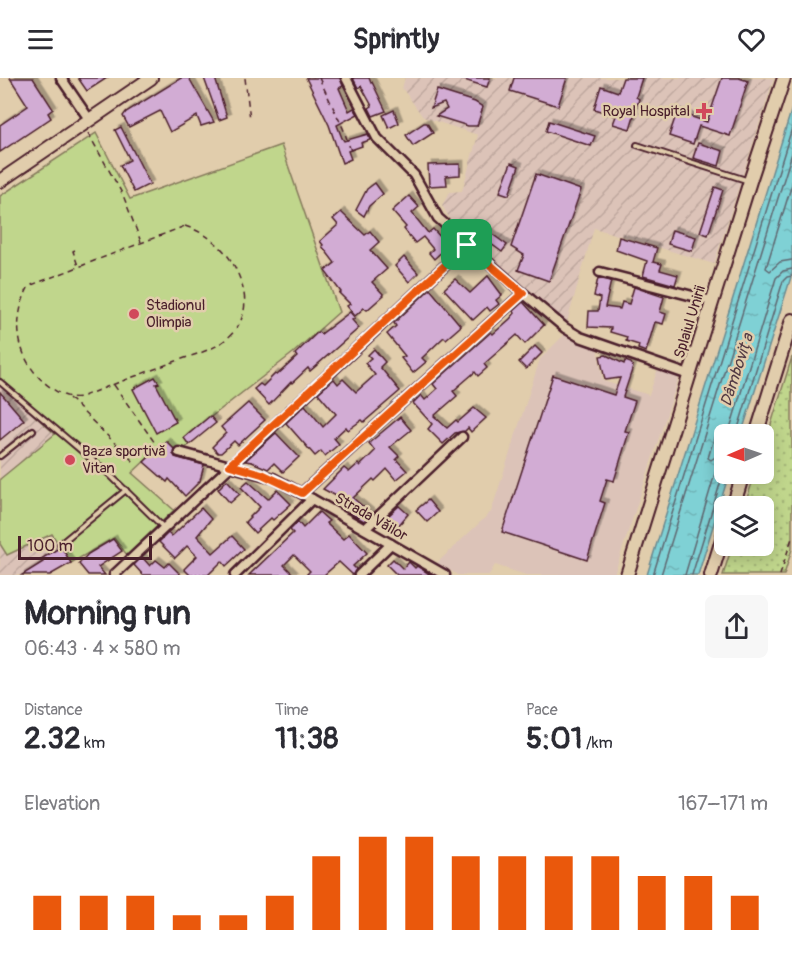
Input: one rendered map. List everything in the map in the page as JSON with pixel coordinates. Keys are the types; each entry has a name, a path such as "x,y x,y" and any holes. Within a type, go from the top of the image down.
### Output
{"main road":[{"path":"0,181 151,78"},
{"name":"Splaiul Unirii","path":"627,575 784,78"},
{"path":"759,424 792,320"},
{"path":"711,575 717,556"}],"street":[{"path":"61,78 89,119"},
{"path":"346,78 377,138 414,175 438,218 467,245 565,328 580,337 689,375"},
{"path":"114,575 467,245"},
{"path":"600,272 712,301"},
{"path":"302,493 523,293"},
{"path":"365,529 462,437"},
{"name":"Strada Văilor","path":"179,452 268,476 445,575"},
{"path":"235,575 312,499"},
{"path":"359,575 391,544"}],"lane":[{"path":"637,145 750,181"},
{"path":"0,382 126,490 164,528"},
{"path":"0,456 33,430"},
{"path":"60,544 126,490"}],"path":[{"path":"245,78 250,119"},
{"path":"319,78 343,128 351,151"},
{"path":"88,133 128,207 142,242"},
{"path":"128,207 132,205"},
{"path":"68,398 81,397 221,343 235,331 246,303 243,286 231,259 217,245 185,226 29,286 23,297 19,322 20,346 31,370 48,386 68,398 134,462"},
{"path":"75,250 73,251 79,267"},
{"path":"113,384 155,443"},
{"path":"780,575 792,538"}],"shaded area":[{"path":"405,78 774,78 714,264 594,228 567,322 452,223 442,205 450,192 462,191 478,135 423,117 402,88"},
{"path":"566,333 597,347 603,381 649,395 657,371 679,377 614,575 526,575 495,565 489,575 458,575 437,563 491,512 540,359"},
{"path":"0,385 55,434 0,479"},
{"path":"52,534 71,563 50,575 0,575 0,544 7,555"}],"green space":[{"path":"96,133 130,199 281,145 339,312 293,353 184,438 189,445 178,453 166,441 132,473 174,510 127,555 114,538 71,563 52,534 7,555 0,544 0,479 55,434 0,385 0,196"},
{"path":"792,357 792,549 784,575 723,575 729,556 774,556 774,496 748,496 752,484 774,484 774,424 771,424"}],"water":[{"name":"Dâmbovița","path":"792,108 792,274 744,424 714,424 714,484 726,484 722,496 714,496 714,523 698,575 647,575"}],"building":[{"path":"10,78 33,78 53,109 48,113 51,118 0,152 0,125 28,106"},
{"path":"78,78 107,78 87,91"},
{"path":"181,78 189,78 214,122 201,126 197,116 170,132 160,111 129,127 123,116 126,112"},
{"path":"204,78 215,78 227,117 219,120"},
{"path":"306,78 340,78 343,86 339,88 349,111 354,108 358,114 337,125 342,138 344,141 368,134 370,140 348,151 351,159 342,163 329,125"},
{"path":"353,78 369,78 386,111 373,116 369,108 372,106 361,86 358,88"},
{"path":"464,78 490,78 487,87 464,80"},
{"path":"514,78 567,78 558,106 510,91"},
{"path":"623,78 642,78 636,97 639,99 630,129 613,124 616,116 594,109 601,86 618,92"},
{"path":"722,78 739,78 748,81 730,136 699,126 693,144 669,136 677,112 707,122"},
{"path":"437,90 475,102 483,107 477,126 468,126 436,116 447,109 444,103 431,108"},
{"path":"394,110 399,123 389,128 383,115"},
{"path":"549,121 595,136 591,146 546,131"},
{"path":"427,123 433,133 413,146 406,135"},
{"path":"121,127 150,184 134,192 120,165 130,160 115,130"},
{"path":"698,143 723,151 719,166 693,158"},
{"path":"511,163 519,166 509,195 500,192"},
{"path":"460,164 460,175 446,176 447,185 429,186 428,165"},
{"path":"536,174 581,190 549,281 518,270 524,255 511,247"},
{"path":"375,183 383,194 369,206 364,216 356,210 367,189"},
{"path":"715,187 723,190 708,235 700,232"},
{"path":"409,196 419,207 412,213 428,233 433,229 443,240 446,237 451,243 434,259 429,253 433,249 423,237 415,243 404,229 406,227 392,211"},
{"path":"341,212 365,235 370,231 379,242 370,250 387,269 372,282 384,295 367,310 364,308 355,316 347,306 350,304 339,293 341,292 325,271 335,263 320,241 338,225 333,219"},
{"path":"672,230 696,237 692,251 668,244"},
{"path":"488,231 507,245 502,252 483,238"},
{"path":"619,237 657,248 653,262 662,264 660,270 678,275 675,285 643,276 647,261 616,250"},
{"path":"404,257 418,273 409,282 395,266"},
{"path":"488,276 502,295 496,300 499,304 490,311 487,307 473,320 444,289 455,279 470,293"},
{"path":"598,278 611,281 605,307 620,309 622,302 629,304 634,287 664,297 660,312 666,314 663,324 655,322 646,352 638,349 639,345 626,341 627,337 610,332 611,328 588,327 589,311 598,311 600,298 594,296"},
{"path":"430,289 461,326 446,339 444,337 422,358 426,362 413,373 401,358 405,356 387,334 396,326 394,323"},
{"path":"523,302 544,325 525,344 517,335 484,364 487,368 478,376 475,372 453,391 457,396 434,416 447,428 474,408 486,418 471,432 468,428 455,433 443,444 428,429 432,424 413,403 421,395 425,400 437,389 433,384 491,332 493,334 510,319 515,313 513,311"},
{"path":"350,312 355,318 352,320 359,328 310,371 308,368 291,382 269,405 254,389 260,384 263,386 275,374 277,375 297,357 295,354 318,332 321,334"},
{"path":"535,346 542,353 526,369 519,362"},
{"path":"374,349 385,362 380,367 400,391 364,422 362,420 348,430 346,427 334,438 339,444 325,456 321,451 315,456 286,423 305,405 323,427 336,414 318,393 334,379 338,384 343,379 356,392 375,375 365,363 371,358 368,355"},
{"path":"606,355 624,364 625,361 631,363 633,367 623,397 635,401 625,431 629,432 614,481 607,479 600,501 605,503 587,560 502,532 553,375 614,395 620,378 605,380 600,356"},
{"path":"155,377 159,383 156,384 176,422 156,433 133,389"},
{"path":"0,392 24,420 0,440"},
{"path":"248,403 265,420 238,445 234,441 218,453 212,447 226,433 221,427"},
{"path":"210,416 216,423 189,445 184,438"},
{"path":"400,417 411,430 390,447 399,456 396,459 407,471 396,480 387,469 353,498 372,514 364,521 348,512 355,506 323,489 344,468 349,472 358,464 360,466 375,451 369,443"},
{"path":"276,433 299,457 283,472 274,463 268,469 245,461"},
{"path":"166,441 174,449 175,457 204,465 200,481 185,496 169,479 167,482 144,462"},
{"path":"227,480 240,494 230,503 218,489"},
{"path":"248,481 268,499 277,490 291,504 255,533 245,522 260,507 241,487"},
{"path":"428,500 438,512 427,522 416,510"},
{"path":"399,506 408,514 398,526 387,517"},
{"path":"201,508 211,519 197,536 213,553 232,536 244,549 226,566 222,561 208,575 190,575 184,569 197,556 187,546 175,558 159,542 168,533 173,535"},
{"path":"319,512 329,521 326,523 343,539 349,534 367,553 353,566 356,569 353,575 339,562 324,575 306,575 310,571 294,555 284,565 294,575 249,575 293,533 290,530 298,522 303,528"},
{"path":"113,539 122,551 98,567 105,575 88,575 79,564 88,554"},
{"path":"62,548 71,563 50,575 22,575 43,562 41,559"},
{"path":"142,557 150,566 156,560 165,567 169,563 181,575 143,575 134,565"},
{"path":"393,559 403,569 409,562 415,568 417,566 431,575 397,575 387,565"}],"place":[{"name":"Royal Hospital","path":"704,111"},
{"name":"Stadionul Olimpia","path":"134,314"},
{"name":"Baza sportivă Vitan","path":"70,460"}],"route":[{"path":"467,245 523,293 302,493 273,478 230,465 349,355 467,245"}]}
